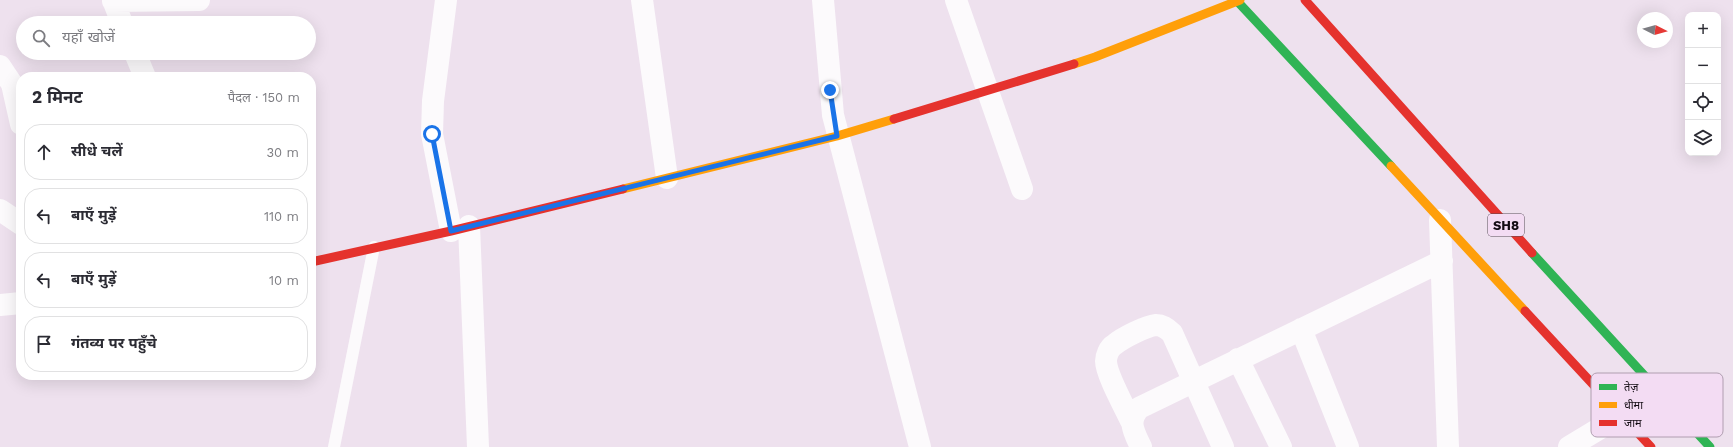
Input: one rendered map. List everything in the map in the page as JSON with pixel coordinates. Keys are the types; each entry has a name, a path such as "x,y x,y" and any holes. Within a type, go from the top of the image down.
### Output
{"street":[{"path":"119,16 113,0 199,0"},
{"path":"446,0 433,101 432,134 460,228 478,447"},
{"path":"642,0 667,178"},
{"path":"823,0 830,90 837,136 920,447"},
{"path":"956,0 1022,189"},
{"name":"SH8","path":"1305,0 1466,182 1642,373"},
{"path":"316,261 460,228 837,136 1095,57 1239,1 1591,382"},
{"path":"138,60 143,72"},
{"path":"0,66 12,84 16,102"},
{"path":"0,210 16,221"},
{"path":"1440,220 1448,447"},
{"path":"1131,421 1139,408 1442,261"},
{"path":"0,305 16,303"},
{"path":"1141,447 1106,361 1108,352 1112,345 1148,326 1157,325 1165,327 1172,333 1223,447"},
{"path":"1301,329 1348,447"},
{"path":"1238,359 1281,447"},
{"path":"1569,447 1591,434"},
{"path":"1643,437 1652,447"},
{"name":"SH8","path":"1701,437 1710,447"},
{"path":"1287,447 1296,447"}],"lane":[{"path":"334,447 374,247"}],"traffic: fast":[{"path":"1237,1 1391,166"},
{"path":"1532,253 1642,373"},
{"path":"1701,437 1710,447"}],"traffic: slow":[{"path":"1074,64 1240,0"},
{"path":"623,189 837,136 894,119"},
{"path":"1391,166 1525,311"}],"traffic: jam":[{"path":"1305,0 1532,253"},
{"path":"894,119 1074,64"},
{"path":"316,261 451,231 623,189"},
{"path":"1525,311 1591,382"},
{"path":"1642,437 1651,447"}],"route":[{"path":"432,134 451,231 837,136 830,90"}]}
